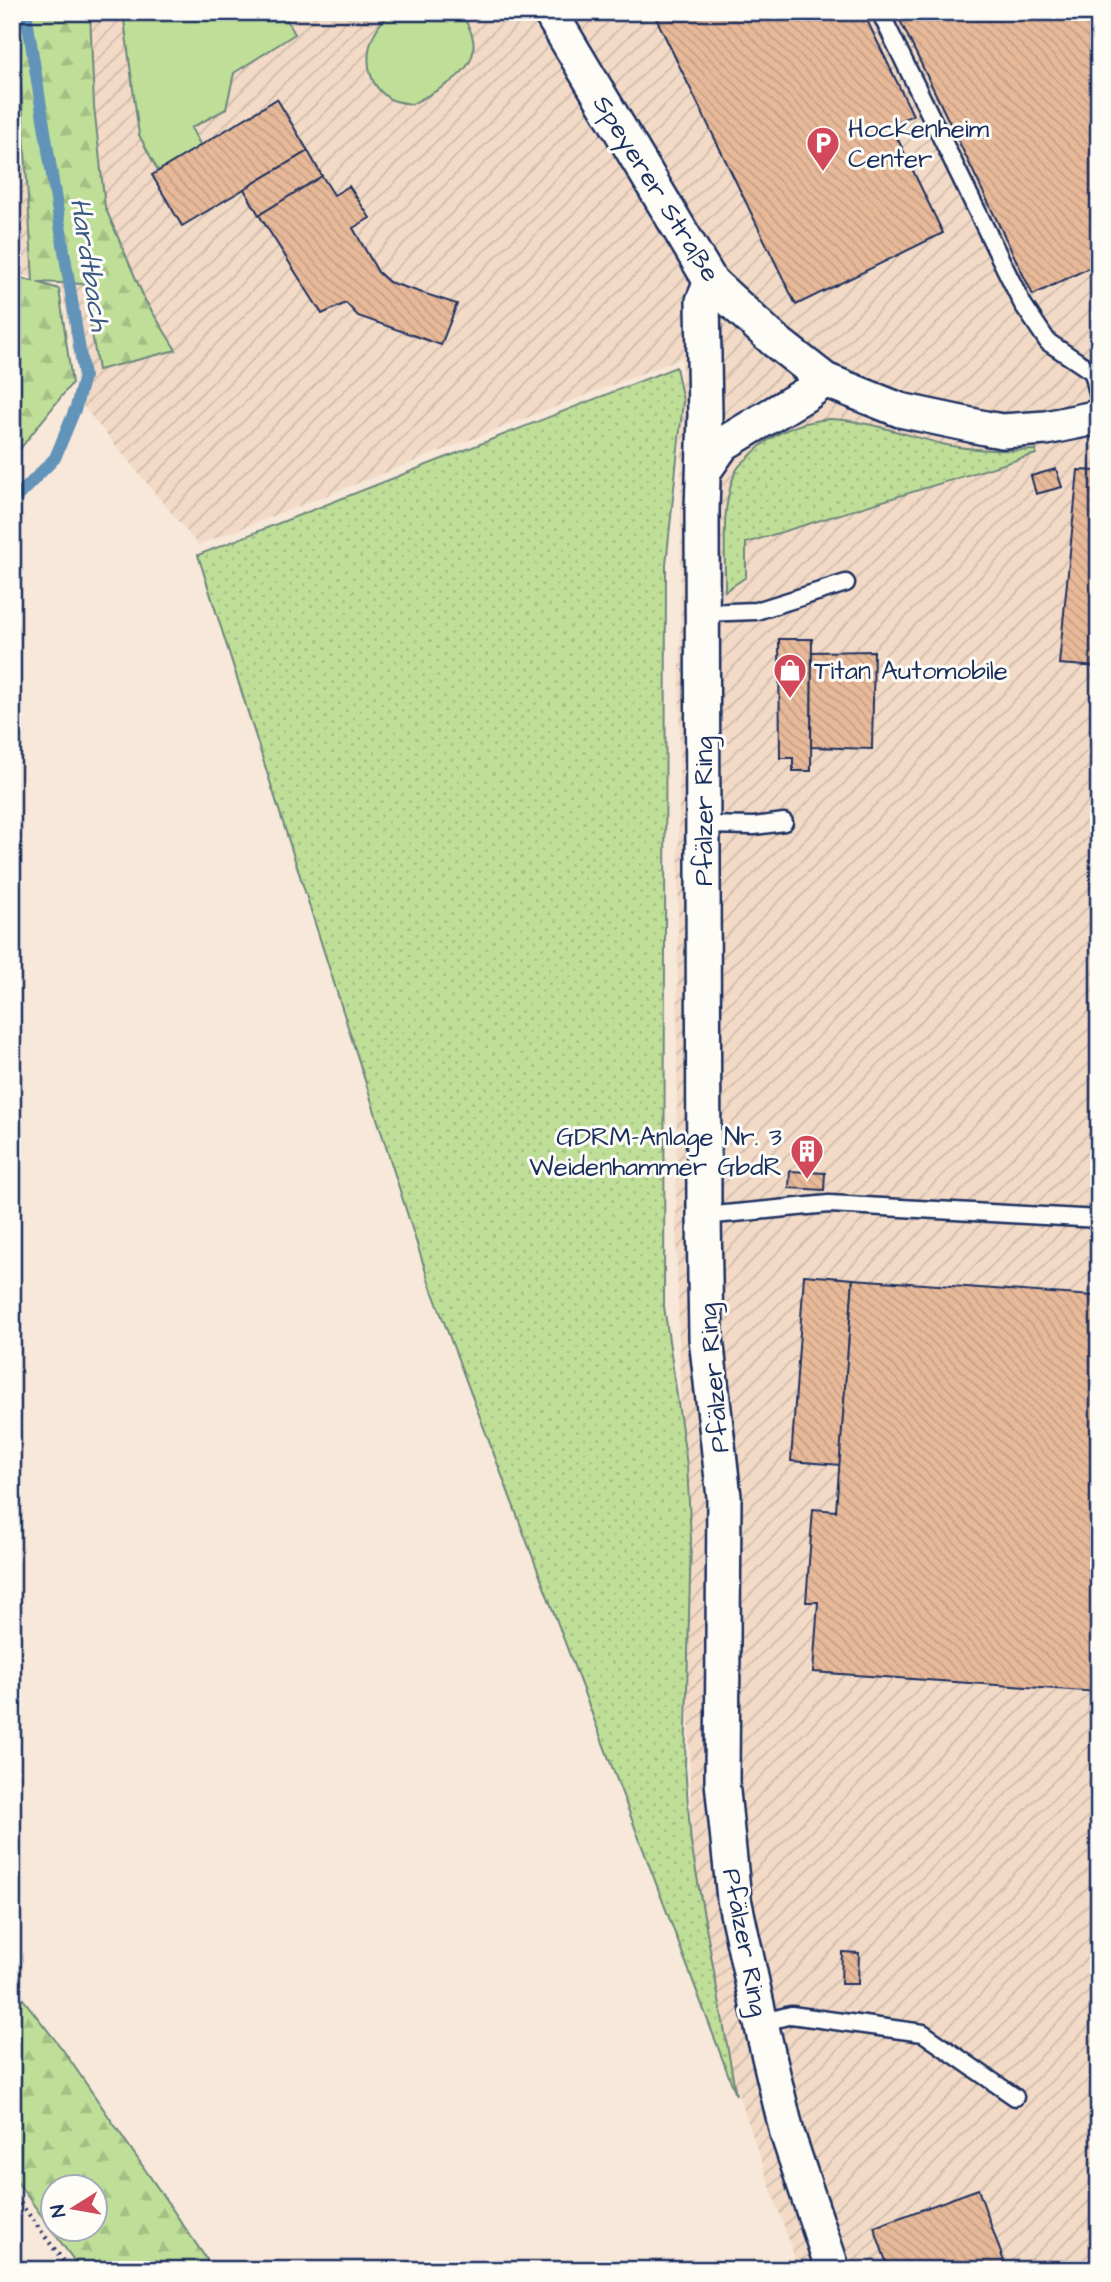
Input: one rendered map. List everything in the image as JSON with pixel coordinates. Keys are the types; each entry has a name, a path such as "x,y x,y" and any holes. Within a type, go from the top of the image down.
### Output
{"street":[{"name":"Speyerer Straße","path":"550,12 711,282 775,340 825,380 900,410 994,429 1046,428 1099,417"},
{"name":"Pfälzer Ring","path":"711,282 703,301 704,1216 706,1338 724,1497 722,1782 734,1899 761,2023 787,2133 834,2270"},
{"path":"704,471 723,444 825,380"}],"lane":[{"path":"880,12 1022,303 1048,342 1093,372 1099,398"},
{"path":"702,613 756,611 846,583"},
{"path":"703,825 754,826 784,822"},
{"path":"704,1216 829,1204 1099,1219"},
{"path":"761,2023 790,2015 923,2033 1015,2096"}],"path":[{"path":"12,2192 70,2270"}],"shaded area":[{"path":"12,12 1099,12 1099,2270 799,2270 695,1969 676,1224 682,358 198,545 83,406 61,286 12,272"}],"green space":[{"path":"12,12 90,12 94,106 105,207 145,300 176,350 98,370 84,284 37,282 59,289 72,383 12,459 12,276 33,281 19,51 12,28"},
{"path":"123,12 282,12 295,34 234,73 226,109 191,128 201,146 158,171 139,135"},
{"path":"393,12 459,12 470,29 474,44 472,57 455,79 412,104 390,99 381,92 371,74 371,43 381,23"},
{"path":"676,367 683,401 666,565 664,1306 687,1465 691,1540 685,1766 691,1843 736,2095 430,1285 198,555"},
{"path":"829,419 872,425 953,446 989,450 1036,450 1036,454 746,543 746,577 725,591 727,501 736,471 757,449 776,435 795,426"},
{"path":"12,1985 63,2050 214,2270 81,2270 62,2244 108,2244 108,2174 38,2174 38,2211 12,2175"}],"building":[{"name":"Hockenheim Center","path":"653,12 863,12 913,115 891,125 943,233 796,305"},
{"path":"896,12 1099,12 1099,263 1033,295"},
{"path":"277,99 308,151 182,226 152,175"},
{"path":"308,151 322,176 259,215 244,189"},
{"path":"322,176 334,195 349,186 370,218 353,228 378,272 389,282 457,304 441,345 358,316 346,303 322,314 259,215"},
{"path":"1056,469 1062,487 1036,494 1031,476"},
{"path":"1078,470 1099,471 1099,667 1059,664"},
{"path":"779,639 812,639 811,771 793,771 793,758 780,758"},
{"path":"874,651 872,749 811,747 812,652"},
{"name":"GDRM-Anlage Nr. 3 Weidenhammer GbdR","path":"790,1171 825,1173 824,1190 789,1188"},
{"path":"804,1275 853,1279 840,1465 791,1461"},
{"path":"853,1279 1093,1296 1094,1280 1099,1280 1099,1692 813,1672 818,1602 806,1602 813,1509 836,1511"},
{"path":"842,1952 859,1953 858,1984 841,1984"},
{"path":"978,2189 1007,2270 889,2270 874,2227"}],"waterway":[{"name":"Hardtbach","path":"12,502 55,458 76,407 84,376 26,12"}],"place":[{"name":"Hockenheim Center","path":"823,173"},
{"name":"Titan Automobile","path":"790,700"},
{"name":"GDRM-Anlage Nr. 3 Weidenhammer GbdR","path":"807,1181"}]}
